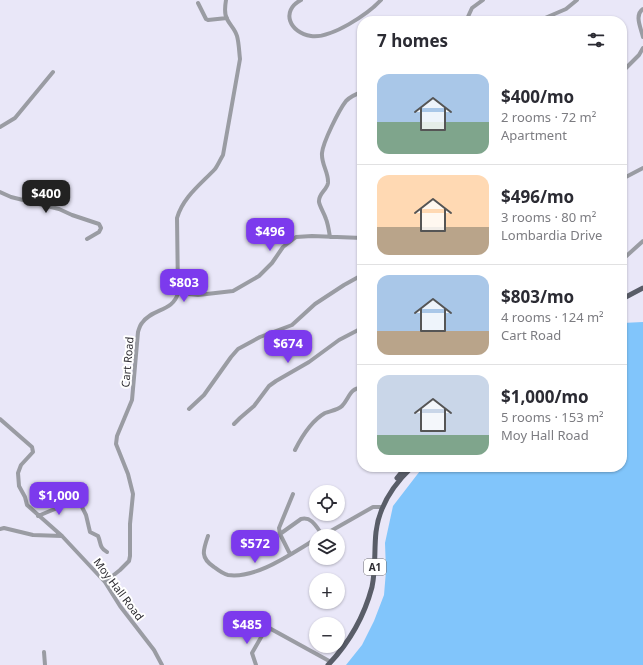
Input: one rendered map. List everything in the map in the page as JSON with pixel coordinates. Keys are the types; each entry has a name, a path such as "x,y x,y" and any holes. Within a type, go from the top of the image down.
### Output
{"main road":[{"path":"627,296 643,288"},
{"name":"A1","path":"323,665 329,662 352,629 365,600 372,572 374,532 378,513 388,490 402,472"},
{"name":"A1","path":"381,507 391,491 407,472"}],"street":[{"path":"226,0 226,18 237,36 240,59 223,155 216,168 194,189 180,207 177,218 178,293 198,295 233,291 259,276 272,263 283,247 296,237 312,236 357,238"},
{"path":"301,0 293,6 290,13 290,21 293,28 297,32 312,37 331,33 357,19"},
{"path":"361,16 381,0"},
{"path":"468,16 472,8 483,0"},
{"path":"550,16 566,9 577,0"},
{"path":"198,3 206,19 226,18"},
{"path":"643,9 639,11 638,15 643,36"},
{"path":"627,67 639,55 643,48"},
{"path":"0,127 15,118 53,72"},
{"path":"330,237 327,220 319,203 319,197 328,184 323,163 323,147 346,100 357,93"},
{"path":"627,176 643,168"},
{"path":"0,192 11,197 59,209 99,224 101,228 99,232 86,239"},
{"path":"627,255 643,241"},
{"path":"189,409 208,390 238,349 260,337 292,325 315,304 357,278"},
{"name":"Cart Road","path":"105,582 129,561 130,556 130,524 133,494 128,474 116,444 117,436 132,400 138,332 142,323 148,317 170,306 176,300 178,293"},
{"path":"234,424 254,406 269,386 309,362 339,340 357,331"},
{"path":"294,450 300,439 317,418 327,412 341,407 353,390 357,388"},
{"name":"Moy Hall Road","path":"0,419 30,444 32,448 33,452 21,466 18,473 20,486 27,505 62,536 105,582 120,606 154,650 162,665"},
{"path":"290,554 280,534 279,528 294,494"},
{"path":"38,516 74,501 80,503 86,515 90,532 98,536 101,547 107,552"},
{"path":"334,529 373,507 381,507"},
{"path":"280,534 301,519 305,518 312,521 317,529"},
{"path":"0,529 4,528 33,535 62,536"},
{"path":"208,536 203,550 204,558 208,563 226,575 254,573 309,544"},
{"path":"251,618 329,662"},
{"path":"256,665 252,653 267,627"},
{"path":"44,652 45,665"}],"water":[{"path":"643,322 643,665 346,665 362,645 374,621 384,595 386,571 385,543 393,506 419,472 627,472 627,323"}]}
